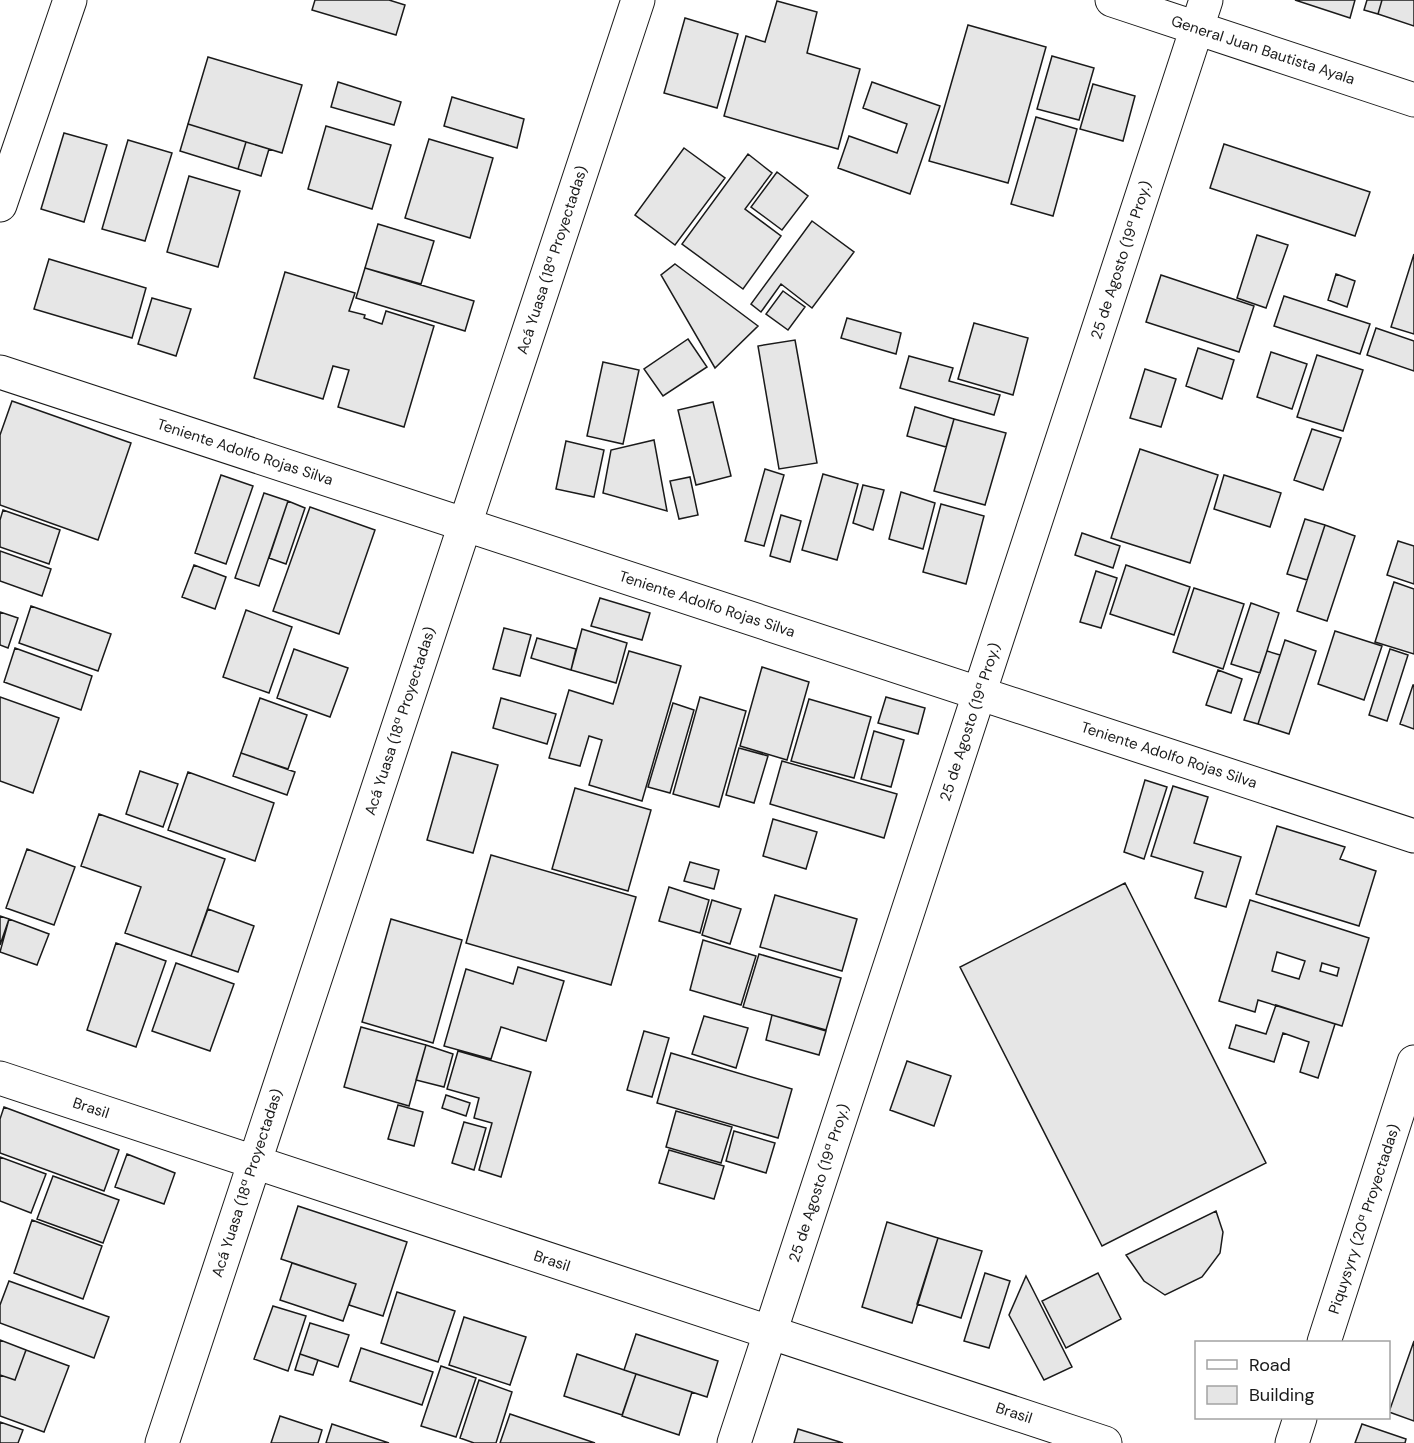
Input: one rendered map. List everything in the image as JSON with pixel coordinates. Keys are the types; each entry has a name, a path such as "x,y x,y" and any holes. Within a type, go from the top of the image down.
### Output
{"street":[{"path":"0,205 70,0"},
{"name":"Acá Yuasa (18ª Proyectadas)","path":"162,1443 638,0"},
{"name":"General Juan Bautista Ayala","path":"1112,0 1201,14 1414,100"},
{"name":"25 de Agosto (19ª Proy.)","path":"734,1443 1201,14"},
{"name":"Teniente Adolfo Rojas Silva","path":"0,372 1414,836"},
{"name":"Piquysyry (20ª Proyectadas)","path":"1324,1341 1414,1062"},
{"name":"Brasil","path":"0,1078 1105,1443"},
{"path":"1292,1443 1300,1419"}],"building":[{"path":"315,0 389,0 405,5 396,35 312,10"},
{"path":"1295,0 1355,0 1350,18"},
{"path":"1367,0 1382,0 1378,14 1364,10"},
{"path":"1382,0 1414,0 1414,26 1378,14"},
{"path":"777,1 817,12 807,53 860,69 838,149 724,116 746,36 765,42"},
{"path":"685,18 738,34 717,108 664,93"},
{"path":"968,25 1046,47 1008,183 929,161"},
{"path":"1052,56 1094,68 1079,120 1037,109"},
{"path":"208,57 302,85 282,153 188,124"},
{"path":"338,82 401,102 394,125 331,107"},
{"path":"872,82 940,106 910,194 838,168 849,136 897,153 907,124 863,108"},
{"path":"1093,84 1135,96 1123,141 1080,129"},
{"path":"452,97 524,119 517,148 444,126"},
{"path":"1036,117 1077,129 1053,216 1011,204"},
{"path":"188,124 246,142 238,169 180,151"},
{"path":"326,126 391,145 372,209 308,189"},
{"path":"64,133 107,145 84,222 41,209"},
{"path":"429,139 493,158 470,238 405,218"},
{"path":"128,140 172,153 145,241 102,229"},
{"path":"246,142 269,149 261,176 238,169"},
{"path":"1224,144 1370,192 1355,236 1210,188"},
{"path":"684,148 725,178 675,245 635,215"},
{"path":"748,154 772,173 745,209 781,236 743,289 682,244"},
{"path":"777,172 808,196 782,230 751,207"},
{"path":"189,176 240,191 218,267 167,252"},
{"path":"812,221 854,252 812,308 781,284 761,312 751,304"},
{"path":"378,224 434,241 421,284 365,268"},
{"path":"1257,235 1288,245 1266,308 1237,298"},
{"path":"1414,254 1414,334 1391,327"},
{"path":"49,259 146,288 132,338 34,309"},
{"path":"675,264 758,326 715,368 661,275"},
{"path":"365,268 474,301 465,331 356,298"},
{"path":"285,272 355,293 349,311 365,315 364,318 382,324 386,311 434,326 404,427 338,407 349,370 333,366 323,399 254,378"},
{"path":"1336,274 1355,281 1347,307 1328,300"},
{"path":"1161,275 1254,306 1239,352 1146,322"},
{"path":"783,291 805,307 788,330 766,314"},
{"path":"1284,296 1370,324 1360,354 1274,326"},
{"path":"152,298 191,309 176,356 138,344"},
{"path":"847,318 901,333 896,354 841,338"},
{"path":"974,323 1028,338 1013,395 958,379"},
{"path":"1376,328 1414,341 1414,371 1367,355"},
{"path":"688,339 707,367 663,396 644,369"},
{"path":"795,340 817,463 779,469 758,346"},
{"path":"1198,348 1234,360 1222,399 1186,386"},
{"path":"1271,352 1307,364 1292,409 1257,397"},
{"path":"1317,355 1363,370 1343,431 1297,417"},
{"path":"909,356 953,368 949,381 1000,395 994,415 900,388"},
{"path":"603,362 639,370 623,444 587,436"},
{"path":"1145,369 1176,379 1161,427 1130,418"},
{"path":"12,401 131,443 98,540 0,505 0,435"},
{"path":"713,402 731,476 696,485 678,410"},
{"path":"915,407 954,419 946,447 907,436"},
{"path":"954,419 1006,433 985,505 934,491"},
{"path":"1312,429 1341,438 1323,490 1294,480"},
{"path":"654,440 667,511 603,493 611,450"},
{"path":"566,441 604,450 594,497 556,489"},
{"path":"1140,449 1218,475 1190,563 1111,538"},
{"path":"765,469 784,475 764,546 745,541"},
{"path":"823,474 858,484 837,560 802,550"},
{"path":"221,475 253,486 226,564 195,553"},
{"path":"1224,475 1281,493 1270,527 1214,509"},
{"path":"690,477 698,515 679,519 670,481"},
{"path":"863,485 884,490 873,530 853,523"},
{"path":"901,492 935,503 923,549 889,539"},
{"path":"264,493 288,501 259,586 235,578"},
{"path":"288,501 305,508 286,564 269,558"},
{"path":"941,504 984,516 966,584 923,572"},
{"path":"310,507 375,530 339,634 273,611"},
{"path":"3,510 60,530 49,564 0,547 0,520"},
{"path":"781,515 801,521 790,562 770,556"},
{"path":"1305,519 1325,525 1307,580 1287,574"},
{"path":"1325,525 1355,536 1327,621 1297,611"},
{"path":"1082,533 1120,546 1113,568 1075,555"},
{"path":"1398,541 1414,546 1414,584 1387,575"},
{"path":"0,551 51,569 42,596 0,581"},
{"path":"194,565 226,577 215,609 182,597"},
{"path":"1126,565 1190,587 1174,635 1110,614"},
{"path":"1096,571 1117,578 1101,628 1080,622"},
{"path":"1394,582 1414,589 1414,654 1375,642"},
{"path":"1194,588 1244,604 1223,669 1173,652"},
{"path":"600,598 650,613 642,640 591,626"},
{"path":"1251,603 1279,613 1260,673 1231,664"},
{"path":"31,606 111,634 98,671 19,643"},
{"path":"246,610 292,627 269,693 223,677"},
{"path":"0,612 18,618 8,648 0,645"},
{"path":"504,628 531,635 520,676 493,669"},
{"path":"582,629 627,643 616,683 571,670"},
{"path":"1335,631 1382,646 1364,700 1318,684"},
{"path":"537,638 576,649 571,670 531,658"},
{"path":"1285,640 1316,651 1289,734 1258,724"},
{"path":"15,648 92,676 81,710 4,682"},
{"path":"294,649 348,668 330,717 277,698"},
{"path":"1390,649 1408,655 1387,721 1369,715"},
{"path":"629,651 681,666 642,801 589,785 602,740 589,736 580,766 549,758 569,690 613,704"},
{"path":"1267,651 1280,655 1258,724 1244,720"},
{"path":"762,667 809,682 787,760 740,746"},
{"path":"1218,670 1242,679 1231,713 1206,705"},
{"path":"1414,685 1414,729 1400,724"},
{"path":"0,697 59,718 33,793 0,781"},
{"path":"700,697 746,711 719,807 673,794"},
{"path":"886,697 925,708 918,734 878,723"},
{"path":"260,698 307,715 288,769 241,753"},
{"path":"501,698 556,714 547,744 493,728"},
{"path":"809,699 871,717 854,778 791,761"},
{"path":"673,703 694,710 670,793 648,787"},
{"path":"874,731 904,740 891,787 861,779"},
{"path":"739,748 768,756 754,803 726,795"},
{"path":"452,752 498,765 473,853 427,840"},
{"path":"241,753 295,772 287,795 233,776"},
{"path":"782,761 897,794 884,838 770,804"},
{"path":"140,771 178,784 163,827 126,814"},
{"path":"188,772 274,803 255,861 168,830"},
{"path":"1145,780 1167,787 1144,859 1124,852"},
{"path":"1173,786 1208,797 1194,843 1241,857 1226,907 1195,898 1203,872 1151,856"},
{"path":"575,788 651,810 628,891 552,869"},
{"path":"99,814 225,859 191,956 125,933 141,887 81,866"},
{"path":"773,819 817,832 806,869 763,856"},
{"path":"1277,826 1345,847 1340,859 1376,871 1359,926 1256,894"},
{"path":"27,849 75,867 54,925 6,908"},
{"path":"491,855 636,897 611,985 466,943"},
{"path":"690,862 719,870 714,889 684,881"},
{"path":"1125,883 1266,1163 1102,1246 960,967"},
{"path":"669,887 709,900 700,933 659,921"},
{"path":"775,895 857,919 842,971 760,947"},
{"path":"712,900 741,909 730,944 702,935"},
{"path":"1250,900 1369,938 1342,1026 1258,1000 1255,1012 1219,1001","holes":["1277,952 1305,961 1299,979 1272,971","1322,963 1339,968 1337,976 1320,971"]},
{"path":"208,909 254,926 238,972 191,956"},
{"path":"0,916 9,919 0,945"},
{"path":"9,919 49,934 37,965 0,952"},
{"path":"391,919 462,940 433,1043 362,1022"},
{"path":"703,940 756,956 741,1005 690,990"},
{"path":"116,943 166,961 136,1047 87,1030"},
{"path":"759,954 841,978 826,1030 743,1007"},
{"path":"176,963 234,984 210,1051 152,1031"},
{"path":"518,967 564,981 546,1041 501,1027 491,1059 444,1046 466,969 513,984"},
{"path":"1276,1005 1335,1024 1318,1078 1300,1072 1309,1042 1283,1033 1274,1062 1229,1048 1236,1025 1266,1034"},
{"path":"772,1015 826,1031 819,1055 766,1040"},
{"path":"704,1016 748,1028 736,1068 692,1054"},
{"path":"361,1027 426,1045 409,1106 344,1087"},
{"path":"644,1031 669,1038 652,1097 627,1090"},
{"path":"426,1045 453,1054 444,1087 416,1080"},
{"path":"458,1051 531,1072 501,1177 479,1170 492,1123 474,1118 479,1098 447,1089"},
{"path":"671,1053 792,1089 778,1138 657,1103"},
{"path":"907,1061 951,1076 934,1126 890,1110"},
{"path":"446,1095 470,1103 466,1116 442,1108"},
{"path":"398,1105 423,1112 414,1146 388,1139"},
{"path":"4,1107 119,1150 104,1191 0,1153 0,1119"},
{"path":"676,1111 732,1127 721,1163 666,1147"},
{"path":"464,1122 486,1128 474,1170 452,1163"},
{"path":"734,1131 775,1143 766,1173 726,1161"},
{"path":"669,1150 724,1166 714,1199 659,1183"},
{"path":"127,1154 175,1173 164,1204 115,1187"},
{"path":"0,1157 46,1174 31,1213 0,1201"},
{"path":"53,1176 119,1200 103,1243 37,1219"},
{"path":"298,1206 407,1242 383,1316 349,1305 356,1284 281,1259"},
{"path":"1216,1211 1223,1232 1220,1253 1202,1277 1165,1295 1144,1281 1126,1255"},
{"path":"32,1220 102,1246 83,1299 14,1273"},
{"path":"887,1222 938,1238 912,1323 862,1307"},
{"path":"938,1238 982,1251 961,1318 917,1304"},
{"path":"292,1263 356,1284 343,1321 280,1300"},
{"path":"985,1273 1010,1281 989,1348 964,1341"},
{"path":"1098,1273 1121,1319 1066,1348 1042,1301"},
{"path":"1026,1276 1072,1367 1044,1380 1009,1315"},
{"path":"9,1281 109,1317 94,1358 0,1323 0,1305"},
{"path":"397,1292 455,1311 438,1362 381,1343"},
{"path":"273,1306 306,1316 288,1371 254,1359"},
{"path":"464,1317 526,1337 510,1385 449,1365"},
{"path":"310,1323 349,1335 338,1367 300,1354"},
{"path":"636,1334 718,1361 707,1397 624,1370"},
{"path":"0,1340 26,1350 15,1380 0,1375"},
{"path":"1414,1341 1414,1421 1390,1412"},
{"path":"361,1348 433,1372 422,1405 350,1381"},
{"path":"26,1350 69,1366 44,1432 0,1416 0,1375 15,1380"},
{"path":"300,1354 318,1360 313,1375 295,1370"},
{"path":"577,1354 636,1374 622,1415 564,1396"},
{"path":"441,1366 476,1378 456,1437 421,1426"},
{"path":"636,1374 692,1392 679,1435 622,1416"},
{"path":"479,1380 512,1392 496,1443 474,1443 460,1438"},
{"path":"510,1414 595,1443 500,1443"},
{"path":"280,1416 322,1430 318,1443 271,1443"},
{"path":"0,1422 23,1430 18,1443 0,1443"},
{"path":"332,1424 389,1443 326,1443"},
{"path":"1362,1424 1406,1439 1405,1443 1355,1443"},
{"path":"798,1429 843,1443 794,1443"}]}
